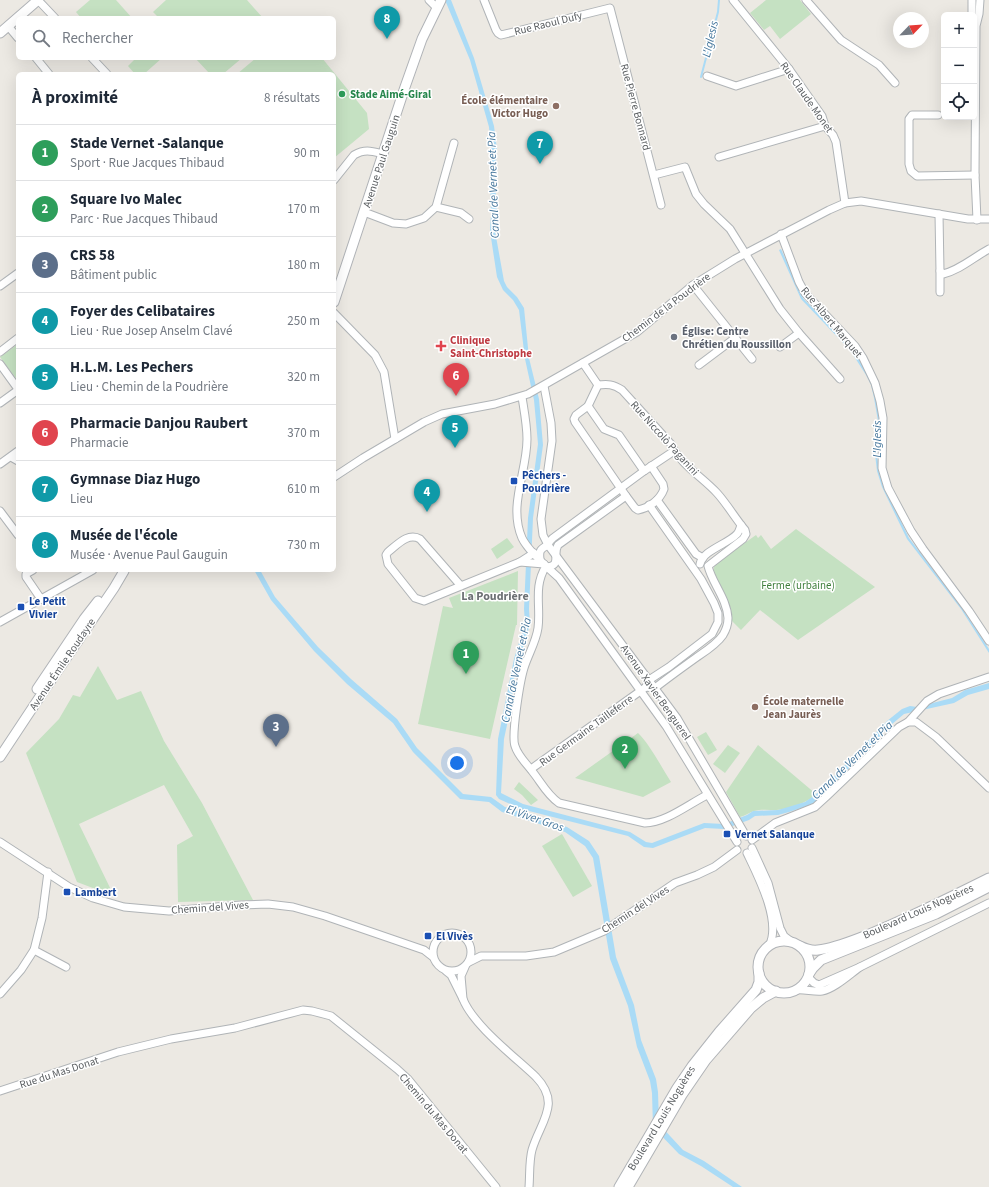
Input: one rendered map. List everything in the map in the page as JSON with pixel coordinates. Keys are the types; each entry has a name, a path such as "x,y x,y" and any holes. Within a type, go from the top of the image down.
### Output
{"main road":[{"path":"20,16 38,0"},
{"name":"Avenue Paul Gauguin","path":"336,296 422,39 439,4"},
{"path":"0,33 16,19"},
{"name":"Avenue Émile Roudayre","path":"0,757 25,713 84,619 110,585 122,572"},
{"name":"Avenue Émile Roudayre","path":"0,746 25,713"},
{"name":"Boulevard Louis Noguères","path":"796,944 807,949 818,950 829,948 932,907 989,878"},
{"name":"Boulevard Louis Noguères","path":"809,975 813,968 821,960 936,914 989,887"},
{"path":"784,941 796,944 809,958 809,975 805,982 796,990 789,992 776,991 766,984 759,973 758,965 760,958 763,951 776,942 784,941"},
{"name":"Boulevard Louis Noguères","path":"628,1187 651,1141 680,1091 709,1044 752,995 759,982 759,973"},
{"name":"Boulevard Louis Noguères","path":"680,1091 746,1014 764,998 776,991"},
{"name":"Boulevard Louis Noguères","path":"619,1187 651,1141"}],"street":[{"path":"38,0 53,16"},
{"path":"429,0 439,4"},
{"name":"Rue Raoul Dufy","path":"484,0 496,30 501,35 610,8"},
{"path":"806,0 841,40 879,65 895,83"},
{"path":"972,0 972,12"},
{"path":"977,19 980,14 980,0"},
{"name":"Rue Claude Monet","path":"735,2 789,70 822,116 826,126 833,135 836,142 844,203"},
{"name":"Rue Pierre Bonnard","path":"610,8 661,205"},
{"path":"8,26 16,36"},
{"path":"975,48 975,175 977,220"},
{"path":"38,60 47,72"},
{"path":"94,60 105,72"},
{"path":"707,76 736,86 789,70"},
{"path":"938,115 910,116 909,164 911,171 917,176 975,175"},
{"path":"719,157 826,126"},
{"path":"364,212 393,223 406,224 424,218 436,207 454,143"},
{"path":"336,178 358,152 363,150 383,154"},
{"path":"654,175 685,167 696,194 704,204 730,229 744,254 780,309 840,379"},
{"name":"Chemin de la Poudrière","path":"336,477 395,439 424,422 442,414 494,404 525,395 544,386 637,332 693,285 706,276 781,234 844,203 861,201 977,220 989,219"},
{"path":"436,207 461,213 470,219"},
{"path":"939,214 940,292"},
{"name":"Rue Albert Marquet","path":"781,234 800,282 806,293 855,346 872,377 880,401 883,418 882,468 888,488 915,537 989,641"},
{"path":"940,271 943,274 948,272 976,258 989,249"},
{"path":"0,286 16,274"},
{"path":"693,285 752,359"},
{"path":"336,315 375,355 380,363 384,372 395,439"},
{"path":"780,347 799,333"},
{"path":"699,366 735,338"},
{"path":"0,352 16,340"},
{"path":"583,363 598,385 588,406 576,415 574,419 575,422 626,496 635,508 640,510 657,500 663,493 663,484 651,466"},
{"path":"0,364 16,386"},
{"name":"Rue Niccolò Paganini","path":"598,385 615,385 622,390 671,444 674,451 718,494 741,525 746,534 743,538 704,563"},
{"name":"Avenue Xavier Benguerel","path":"544,386 551,423 552,441 541,519 543,535 548,545 677,718 747,835"},
{"path":"0,403 16,391"},
{"name":"Avenue Xavier Benguerel","path":"525,395 527,439 516,514 518,527 523,540 544,564 559,578 644,689 735,839"},
{"path":"588,406 604,429 619,435 644,471"},
{"path":"674,451 644,471 553,538 548,545 541,548 539,552 544,564 538,592 538,630 524,669 513,740 514,746 522,759 531,769 549,795 559,803 645,823 652,823 663,820 707,794"},
{"path":"0,464 16,453"},
{"path":"11,457 16,460"},
{"path":"520,562 553,566 557,561 555,550 558,545 626,496"},
{"path":"644,689 655,688 718,642 723,636 727,627 728,617 716,585 704,563 657,500"},
{"path":"644,689 649,680 669,667 712,634 716,629 718,622 718,613 696,571 649,505"},
{"path":"0,511 16,532"},
{"path":"461,586 416,536 407,538 386,555 388,564 414,598 424,601 461,586 520,562 534,553"},
{"path":"696,571 704,563"},
{"path":"30,572 26,574 26,577 41,600"},
{"path":"0,622 90,572"},
{"path":"749,850 741,853 737,850 735,839 815,807 899,727 908,722 926,701 939,694 989,677"},
{"name":"Rue Germaine Tailleferre","path":"531,769 644,689"},
{"path":"908,722 916,722 936,737 989,788"},
{"path":"747,835 749,850 768,904 773,929 772,940 769,946"},
{"name":"Chemin del Vives","path":"0,842 69,887 93,898 124,906 169,910 268,904 293,907 326,916 414,946 424,950 433,957"},
{"name":"Chemin del Vives","path":"0,846 14,852"},
{"name":"Chemin del Vives","path":"467,964 481,956 526,956 554,952 604,931 675,883 714,867 737,850"},
{"path":"749,850 768,883 780,928 784,936 796,944"},
{"path":"0,994 21,970 34,950 42,918 48,872"},
{"path":"809,975 819,985 860,967 989,903"},
{"path":"463,999 461,976 471,956 471,949 465,938 457,933 451,932 439,937 435,942 433,947 433,957 436,963 440,968 451,975 465,1005 480,1025 543,1084 549,1099 548,1110 532,1150 529,1187"},
{"name":"Chemin del Vives","path":"414,946 435,942"},
{"path":"471,949 481,956"},
{"path":"34,950 66,967"},
{"path":"446,971 453,972 459,970 467,964"},
{"path":"796,990 827,990 860,967"},
{"name":"Chemin du Mas Donat","path":"118,1052 171,1039 236,1028 303,1010 323,1013 342,1024 408,1079 496,1187"},
{"name":"Rue du Mas Donat","path":"0,1092 118,1052"}],"green space":[{"path":"90,0 116,0 130,16 79,16 76,12"},
{"path":"166,0 247,0 261,16 157,16 153,12"},
{"path":"766,0 800,0 811,14 780,39 770,26 764,30 750,13"},
{"path":"134,60 160,60 146,72 133,72 128,66"},
{"path":"197,60 240,60 225,72 208,72"},
{"name":"Stade Aimé-Giral","path":"254,60 324,60 333,72 239,72"},
{"name":"Stade Aimé-Giral","path":"336,75 367,113 369,129 336,156"},
{"path":"16,345 16,378 0,357"},
{"name":"Ferme (urbaine)","path":"796,529 875,587 798,640 760,610 741,630 732,621 722,590 713,571 715,564 756,535 758,538 761,535 771,549"},
{"path":"507,538 514,547 497,559 491,549"},
{"path":"518,571 517,625 490,739 418,724 443,606 453,608 449,598"},
{"path":"98,666 117,700 141,691 164,741 202,803 253,900 178,902 177,845 193,836 164,785 79,824 114,896 77,882 26,753 59,719 73,695 80,697"},
{"path":"706,732 717,750 708,755 697,737"},
{"path":"638,733 651,749 671,782 643,797 575,778"},
{"path":"728,745 740,753 725,773 713,764"},
{"path":"758,745 816,794 803,803 792,807 776,810 757,810 740,817 726,792"},
{"path":"519,782 538,800 531,805 514,789"},
{"path":"562,834 592,886 573,897 542,846"}],"water":[{"name":"Canal de Vernet et Pia","path":"445,0 451,0 474,58 494,126 497,150 495,176 497,216 495,231 504,281 524,308 529,358 539,399 543,445 533,518 529,609 530,624 514,679 511,706 504,739 501,793 523,804 630,832 646,842 652,843 704,823 724,824 753,811 778,810 805,802 819,792 887,721 902,709 910,706 917,707 952,698 965,690 989,683 989,689 968,695 954,703 904,714 891,725 816,802 778,815 755,816 749,820 724,829 705,828 653,848 644,847 628,836 521,809 499,799 496,795 498,739 514,659 525,623 524,609 528,518 538,444 534,400 525,359 519,310 513,300 503,290 497,277 490,231 491,150 489,127 470,60"},
{"path":"781,249 803,298 852,349 868,374 873,384 880,421 877,455 879,471 884,486 909,538 962,608 989,649 989,653 961,609 907,539 882,487 877,471 875,454 878,421 871,385 850,350 801,299 779,250"},
{"name":"El Viver Gros","path":"255,572 261,572 275,597 318,647 351,679 397,719 417,748 463,794 491,797 505,807 567,827 589,841 599,856 616,957 634,1005 641,1040 656,1079 659,1124 683,1150 704,1161 742,1187 733,1187 701,1166 679,1154 653,1127 652,1093 650,1081 637,1047 628,1006 610,959 593,858 585,846 565,832 502,812 489,802 460,799 413,752 393,723 347,684 314,651 271,600"}],"waterway":[{"name":"L'Iglesis","path":"701,77 718,12 719,0"}],"place":[{"name":"Musée de l'école","path":"387,39"},
{"name":"Stade Aimé-Giral","path":"342,94"},
{"name":"École élémentaire Victor Hugo","path":"556,106"},
{"name":"Gymnase Diaz Hugo","path":"540,164"},
{"name":"Église: Centre Chrétien du Roussillon","path":"674,337"},
{"name":"Clinique Saint-Christophe","path":"441,346"},
{"name":"Pharmacie Danjou Raubert","path":"456,396"},
{"name":"H.L.M. Les Pechers","path":"455,448"},
{"name":"Pêchers - Poudrière","path":"514,481"},
{"name":"Foyer des Celibataires","path":"427,512"},
{"name":"Le Petit Vivier","path":"21,607"},
{"name":"Stade Vernet -Salanque","path":"466,674"},
{"name":"École maternelle Jean Jaurès","path":"755,707"},
{"name":"CRS 58","path":"276,747"},
{"name":"Square Ivo Malec","path":"625,769"},
{"name":"Vernet Salanque","path":"727,834"},
{"name":"Lambert","path":"67,892"},
{"name":"El Vivès","path":"428,936"}],"district":[{"name":"La Poudrière","path":"495,596"}]}
